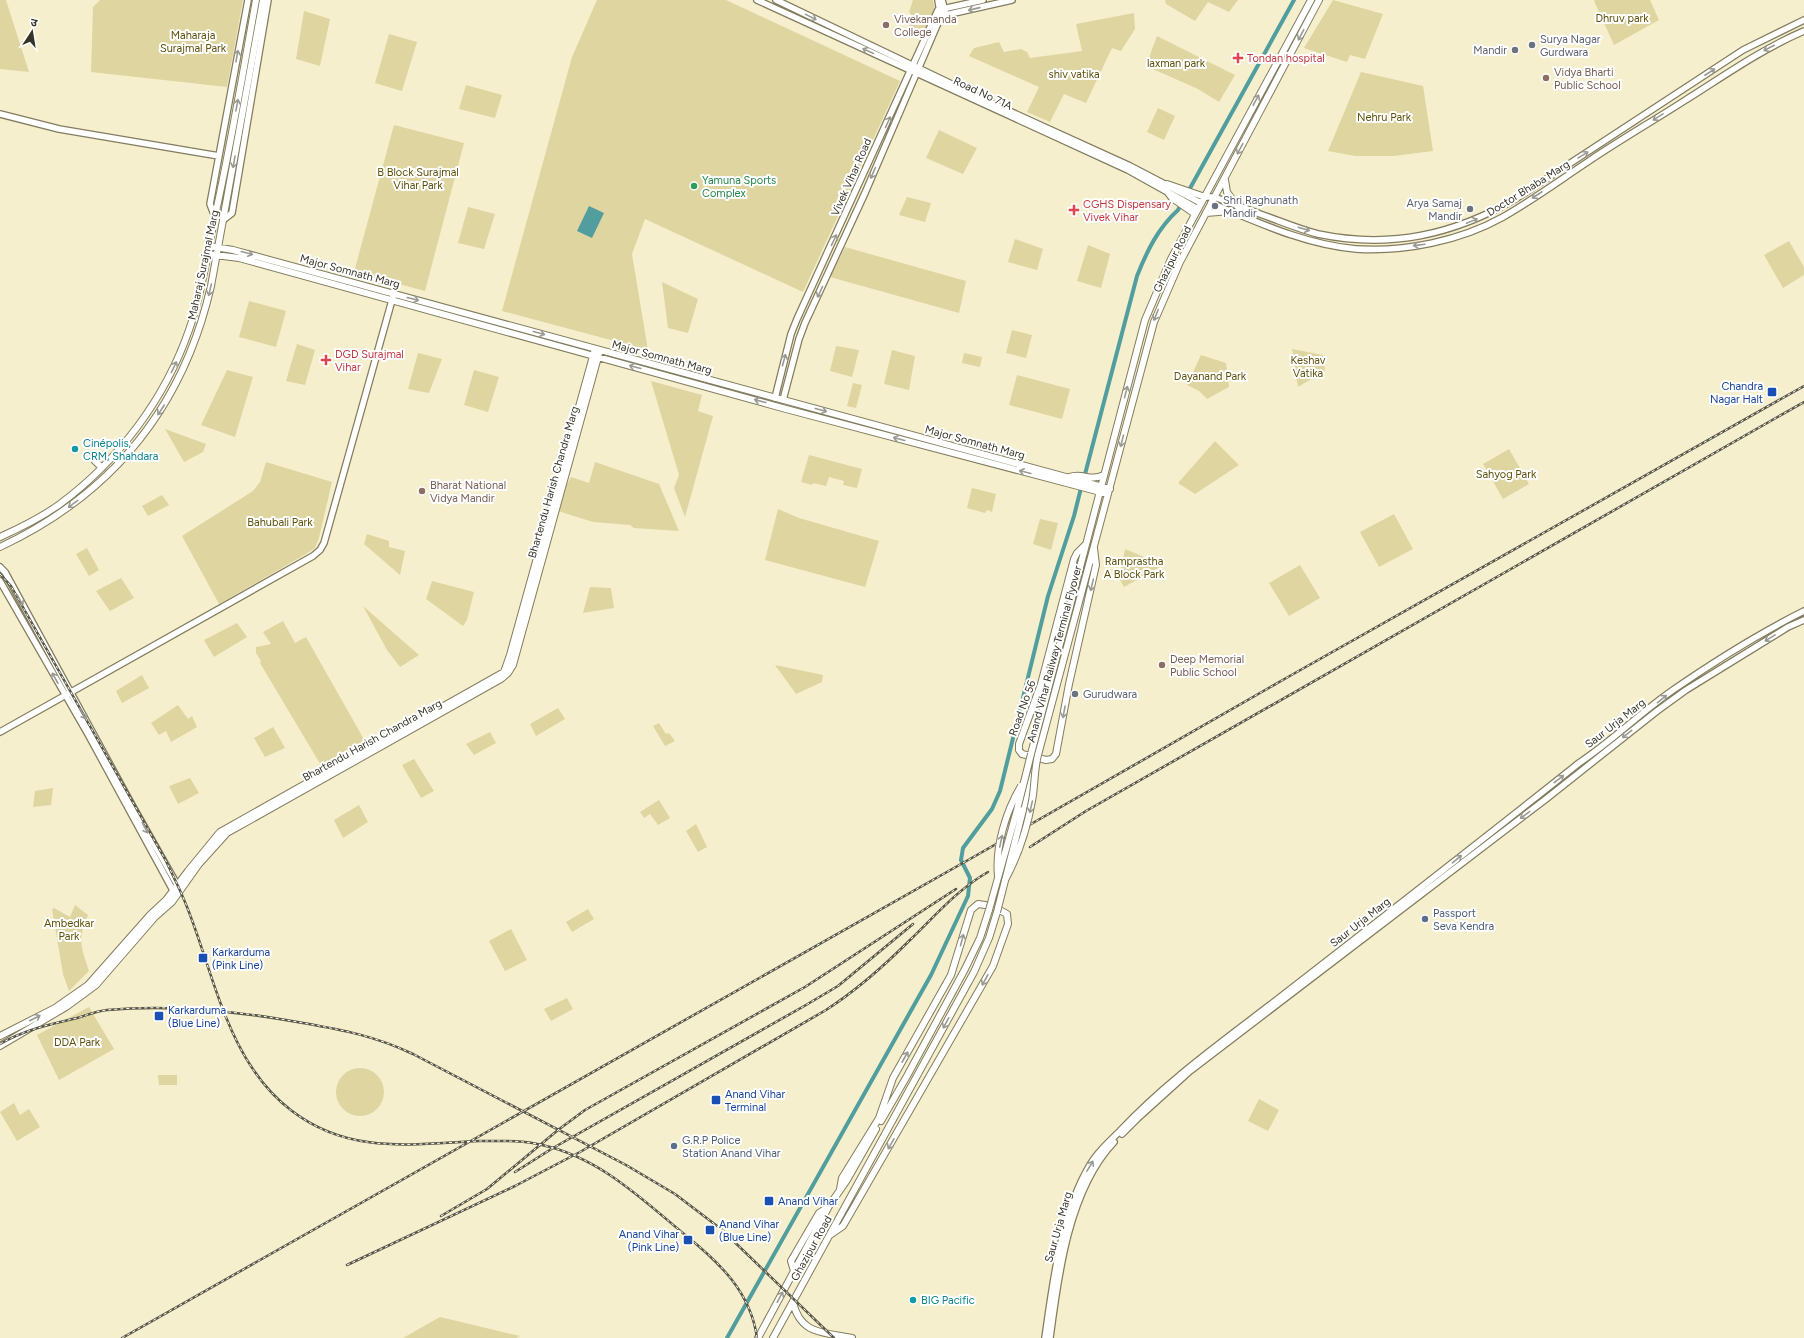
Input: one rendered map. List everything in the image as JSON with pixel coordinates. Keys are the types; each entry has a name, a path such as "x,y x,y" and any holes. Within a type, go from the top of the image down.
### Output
{"main road":[{"name":"Maharaj Surajmal Marg","path":"0,537 18,529 59,505 87,483 102,468 137,427 163,387 179,356 190,328 209,246 256,0"},
{"name":"Maharaj Surajmal Marg","path":"0,547 25,535 56,516 89,491 120,462 148,429 167,401 178,381 199,331 211,286 263,0"},
{"name":"Ghazipur Road","path":"1085,545 1145,320 1171,259 1311,0"},
{"name":"Ghazipur Road","path":"1094,546 1154,322 1180,262 1319,0"},
{"path":"233,79 241,81"},
{"path":"1225,178 1227,192 1238,206"},
{"path":"1166,187 1192,202 1201,222"},
{"path":"1166,187 1172,198 1180,195"},
{"path":"1180,195 1192,202"},
{"path":"1192,202 1204,197"},
{"path":"1206,213 1234,212"},
{"name":"Major Somnath Marg","path":"209,246 233,250 393,297 597,353 773,405 977,460 1073,479"},
{"name":"Major Somnath Marg","path":"207,254 239,258 393,297"},
{"name":"Major Somnath Marg","path":"597,353 783,400 1093,484 1100,489 1109,491"},
{"name":"Bhartendu Harish Chandra Marg","path":"0,1046 66,1007 96,985 227,833 498,681 508,673 514,658 597,353"},
{"path":"156,383 163,387"},
{"path":"773,405 775,398"},
{"path":"782,407 783,400"},
{"path":"95,461 102,468"},
{"path":"1073,479 1093,484 1104,473 1114,472"},
{"path":"1093,515 1102,518"},
{"name":"Road No 56","path":"1085,545 1077,553 1074,560 1041,684 1018,747 1022,754 1046,760 1052,759 1056,754 1069,684 1096,565 1094,546"},
{"name":"Anand Vihar Railway Terminal Flyover","path":"902,1105 974,972 989,938 1031,754 1085,545"},
{"name":"Anand Vihar Railway Terminal Flyover","path":"911,1068 966,969 980,938 989,910 1002,880 1038,755 1094,546"},
{"name":"Bhartendu Harish Chandra Marg","path":"0,1036 55,1008 88,985 174,893"},
{"path":"830,1235 843,1226 993,966 1008,924 1008,917 1004,912 981,903 975,905 971,910 951,975 893,1078 879,1118 842,1178 840,1189"},
{"path":"888,1092 896,1087 904,1074 911,1068"},
{"name":"Ghazipur Road","path":"758,1338 829,1206 862,1155 911,1068"},
{"path":"902,1105 911,1110"},
{"name":"Ghazipur Road","path":"773,1338 902,1105"},
{"path":"793,1302 795,1314 802,1324 811,1329 852,1338"},
{"path":"818,1338 822,1332"}],"street":[{"name":"Maharaj Surajmal Marg","path":"215,217 210,204 248,0"},
{"path":"223,220 232,213 268,0"},
{"name":"Road No 71A","path":"757,0 1100,151 1166,187"},
{"name":"Road No 71A","path":"776,0 914,69"},
{"path":"938,0 942,9"},
{"path":"942,0 943,16 1012,0"},
{"path":"942,9 982,0"},
{"name":"Vivek Vihar Road","path":"775,398 791,334 878,143 942,9"},
{"name":"Vivek Vihar Road","path":"914,69 943,16"},
{"name":"Doctor Bhaba Marg","path":"1213,200 1238,206 1294,227 1343,238 1370,240 1408,238 1460,226 1490,213 1517,198 1743,50 1804,20"},
{"name":"Doctor Bhaba Marg","path":"1213,200 1234,212 1289,234 1314,241 1355,249 1427,244 1469,232 1504,217 1716,79 1761,52 1804,31"},
{"path":"783,400 799,339 885,146 914,69"},
{"path":"0,114 59,128 219,156"},
{"path":"878,143 885,146"},
{"path":"1204,197 1213,200"},
{"path":"1192,202 1197,211"},
{"path":"1234,212 1238,206"},
{"path":"822,266 830,270"},
{"path":"0,732 286,572 313,556 320,550 324,543 393,297"},
{"path":"0,567 5,572 174,893"},
{"path":"0,581 68,693 179,887"},
{"name":"Saur Urja Marg","path":"1045,1338 1055,1272 1062,1241 1069,1214 1086,1172 1098,1154 1156,1098 1188,1068 1315,973 1433,879 1457,858 1599,750 1672,691 1752,638 1804,611"},
{"name":"Saur Urja Marg","path":"1366,933 1552,795 1601,754 1686,690 1788,627 1804,620"},
{"path":"1547,789 1552,795"},
{"name":"Saur Urja Marg","path":"1050,1338 1059,1274 1069,1232 1081,1194 1111,1145 1156,1098"}],"green space":[{"path":"0,0 6,0 29,72 0,69"},
{"name":"Maharaja Surajmal Park","path":"100,0 243,0 227,87 91,72 93,7"},
{"name":"Yamuna Sports Complex","path":"597,0 726,0 900,81 803,292 645,219 632,254 648,350 502,311 572,57"},
{"path":"913,0 933,0 935,11 922,39 907,32 911,23 908,21 911,14 909,12"},
{"path":"1165,0 1238,0 1229,12 1208,2 1195,21 1166,4"},
{"path":"1333,0 1383,14 1365,59 1350,55 1347,62 1304,48"},
{"name":"Dhruv park","path":"1650,0 1659,20 1614,45 1594,1"},
{"path":"304,11 330,19 320,66 296,59"},
{"name":"shiv vatika","path":"1134,13 1135,29 1121,51 1112,48 1086,103 1064,94 1050,122 1027,112 1039,87 969,56 974,48 999,42 1004,52 1021,49 1027,52 1030,58 1082,51 1076,24"},
{"path":"389,34 417,42 402,91 375,83"},
{"name":"laxman park","path":"1157,36 1235,75 1219,102 1198,89 1146,66"},
{"name":"Nehru Park","path":"1361,72 1423,86 1433,151 1394,156 1355,156 1328,151"},
{"path":"466,85 502,95 495,118 459,109"},
{"path":"1158,108 1175,116 1164,140 1147,132"},
{"name":"B Block Surajmal Vihar Park","path":"394,125 464,143 425,291 354,272"},
{"path":"939,130 977,148 963,174 926,158"},
{"path":"907,197 931,203 925,222 899,215"},
{"path":"468,207 495,214 484,249 458,243"},
{"path":"1015,239 1043,249 1037,270 1008,262"},
{"path":"1789,241 1804,267 1804,275 1783,288 1764,255"},
{"path":"1088,245 1110,254 1101,288 1077,281"},
{"path":"845,247 966,281 959,313 830,277"},
{"path":"662,282 698,299 688,333 668,328"},
{"path":"249,301 286,311 276,347 239,337"},
{"path":"1012,330 1032,335 1026,358 1006,353"},
{"path":"297,344 315,350 305,385 286,381"},
{"path":"836,346 859,350 852,377 830,371"},
{"name":"Keshav Vatika","path":"1292,349 1323,355 1325,371 1298,387"},
{"path":"892,350 915,356 909,390 884,384"},
{"path":"418,353 442,359 429,393 408,389"},
{"path":"964,353 982,357 980,367 962,363"},
{"name":"Dayanand Park","path":"1201,355 1226,363 1229,387 1207,399 1199,391 1187,385"},
{"path":"227,370 253,377 235,437 201,425"},
{"path":"474,370 499,377 488,412 464,405"},
{"path":"1017,375 1070,389 1062,419 1009,405"},
{"path":"651,381 702,395 698,411 713,416 685,517 674,488 679,475"},
{"path":"853,383 862,385 856,408 847,406"},
{"path":"165,429 206,444 203,452 184,462"},
{"path":"1215,441 1239,465 1195,494 1178,483"},
{"name":"Sahyog Park","path":"1509,449 1529,484 1503,499 1483,464"},
{"path":"809,455 862,469 857,488 843,485 844,481 829,477 826,486 813,483 812,485 801,482"},
{"name":"Bahubali Park","path":"266,462 332,482 319,538 315,548 306,554 219,604 182,536 253,491 260,482"},
{"path":"595,462 659,484 679,531 634,528 630,525 593,522 558,511 567,484 571,477 589,483"},
{"path":"972,488 996,494 992,512 987,510 985,513 967,508"},
{"path":"162,495 169,505 148,516 142,506"},
{"path":"778,509 799,518 879,541 865,587 765,560"},
{"path":"1394,514 1413,549 1379,567 1360,532"},
{"path":"1040,519 1058,523 1051,550 1033,544"},
{"path":"367,534 389,541 389,547 405,551 400,575 364,544"},
{"path":"87,548 99,570 89,576 76,554"},
{"name":"Ramprastha A Block Park","path":"1125,549 1144,557 1160,567 1124,587 1119,578"},
{"path":"1300,565 1320,598 1289,616 1269,583"},
{"path":"121,578 134,598 110,611 96,591"},
{"path":"432,581 474,592 467,620 463,626 426,599"},
{"path":"590,587 611,588 614,608 583,613"},
{"path":"363,606 419,655 400,667 387,650"},
{"path":"283,621 295,643 306,637 366,743 322,767 260,663 261,661 256,653 256,647 271,644 263,632"},
{"path":"237,623 247,637 214,657 204,640"},
{"path":"775,665 823,675 822,682 796,694"},
{"path":"142,675 149,688 122,703 116,691"},
{"path":"178,705 188,719 192,716 197,727 171,742 166,731 159,735 151,723"},
{"path":"558,708 565,719 536,736 530,724"},
{"path":"659,723 666,734 669,733 675,741 665,746 653,726"},
{"path":"273,727 285,748 265,757 254,738"},
{"path":"490,732 496,743 474,755 466,744"},
{"path":"414,759 434,791 421,798 402,765"},
{"path":"190,778 199,793 178,804 169,786"},
{"path":"53,788 51,805 33,807 35,791"},
{"path":"659,800 670,818 658,825 650,814 644,818 640,812"},
{"path":"359,805 368,822 343,838 334,820"},
{"path":"696,824 707,847 698,852 686,831"},
{"name":"Ambedkar Park","path":"75,905 88,915 82,931 81,943 89,971 69,991 63,974 52,909 54,908 70,917"},
{"path":"588,909 594,919 572,932 566,922"},
{"path":"511,929 527,960 505,971 489,941"},
{"path":"567,998 573,1009 551,1021 544,1009"},
{"name":"DDA Park","path":"89,1007 114,1049 59,1080 37,1035"},
{"path":"355,1068 365,1068 377,1075 384,1087 384,1097 377,1109 365,1116 355,1116 347,1112 340,1105 336,1097 336,1087 340,1079 347,1072"},
{"path":"158,1075 177,1075 177,1085 159,1085"},
{"path":"1259,1099 1279,1110 1268,1131 1248,1121"},
{"path":"14,1103 20,1115 29,1109 40,1127 17,1141 0,1112"},
{"path":"440,1317 520,1336 516,1338 403,1338"}],"water":[{"path":"589,206 604,213 592,238 577,231"}],"waterway":[{"path":"1084,478 1137,276 1149,249 1159,232 1178,210 1294,0"},
{"path":"727,1338 931,975 968,896 970,878 961,860 963,848 992,809 1000,791 1048,596 1074,516 1082,484"}],"railway":[{"path":"122,1338 1804,386"},
{"path":"1030,847 1086,811 1804,402"},
{"path":"0,574 11,586 166,861 180,889 226,1017 238,1044 253,1069 270,1091 292,1111 314,1125 336,1135 359,1141 382,1144 429,1144 479,1141 534,1143 562,1151 582,1159 618,1180 635,1193 721,1267 731,1279 748,1306 754,1321 757,1338"},
{"path":"347,1265 515,1186 580,1152 826,1010 870,977 967,886 988,872"},
{"path":"441,1216 487,1189 558,1130 585,1110 805,987 956,889"},
{"path":"515,1172 553,1148 838,986 913,924"},
{"path":"0,1044 18,1035 38,1028 100,1011 131,1008 180,1008 230,1012 318,1026 372,1038 413,1054 626,1165 675,1194 721,1229 834,1338"}],"place":[{"name":"Vivekananda College","path":"886,25"},
{"name":"Surya Nagar Gurdwara","path":"1532,45"},
{"name":"Mandir","path":"1515,50"},
{"name":"Tondan hospital","path":"1238,58"},
{"name":"Vidya Bharti Public School","path":"1546,78"},
{"name":"Yamuna Sports Complex","path":"694,186"},
{"name":"Shri Raghunath Mandir","path":"1215,206"},
{"name":"Arya Samaj Mandir","path":"1470,209"},
{"name":"CGHS Dispensary Vivek Vihar","path":"1074,210"},
{"name":"DGD Surajmal Vihar","path":"326,360"},
{"name":"Chandra Nagar Halt","path":"1772,392"},
{"name":"Cinépolis, CRM, Shahdara","path":"75,449"},
{"name":"Bharat National Vidya Mandir","path":"422,491"},
{"name":"Deep Memorial Public School","path":"1162,665"},
{"name":"Gurudwara","path":"1075,694"},
{"name":"Passport Seva Kendra","path":"1425,919"},
{"name":"Karkarduma (Pink Line)","path":"203,958"},
{"name":"Karkarduma (Blue Line)","path":"159,1016"},
{"name":"Anand Vihar Terminal","path":"716,1100"},
{"name":"G.R.P Police Station Anand Vihar","path":"674,1146"},
{"name":"Anand Vihar","path":"769,1201"},
{"name":"Anand Vihar (Blue Line)","path":"710,1230"},
{"name":"Anand Vihar (Pink Line)","path":"688,1240"},
{"name":"BIG Pacific","path":"913,1300"}]}
